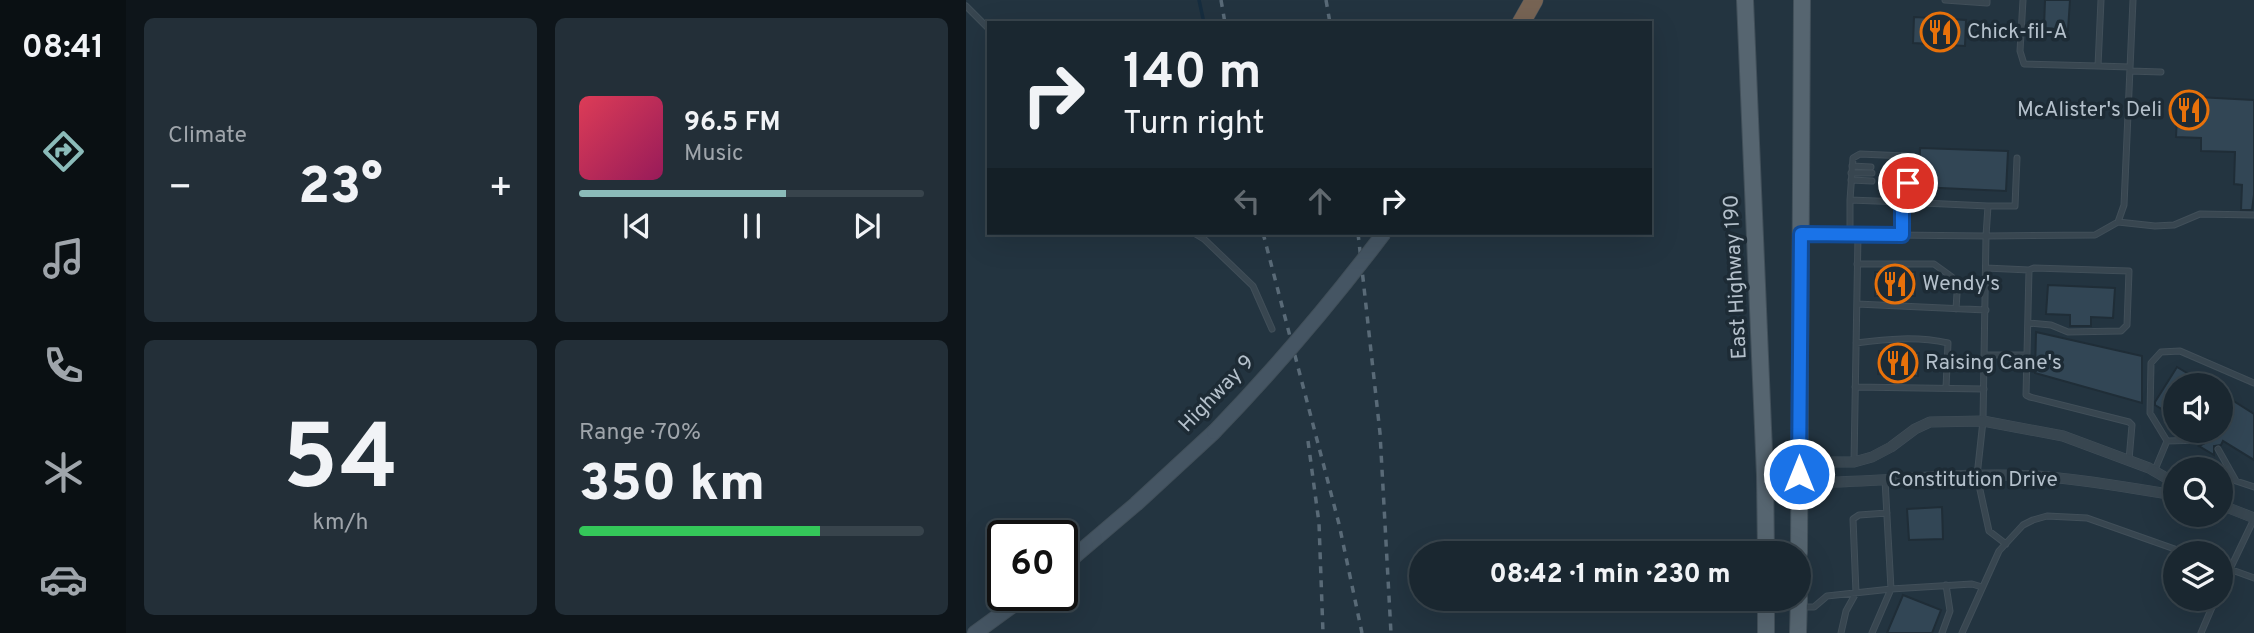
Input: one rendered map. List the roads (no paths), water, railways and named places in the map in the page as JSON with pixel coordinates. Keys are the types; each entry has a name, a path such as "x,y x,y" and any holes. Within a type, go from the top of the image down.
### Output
{"highway":[{"path":"1520,21 1525,0"},
{"path":"1520,21 1534,0"}],"main road":[{"name":"East Highway 190","path":"1745,0 1766,541"},
{"path":"1800,541 1806,474 1801,234 1802,0"},
{"name":"Highway 9","path":"1078,553 1136,504 1253,392 1320,315 1382,235"},
{"path":"975,633 1005,611"},
{"path":"1766,611 1766,633"},
{"path":"1798,633 1799,611"}],"street":[{"name":"Constitution Drive","path":"1806,474 1832,462 1854,462 1872,457 1930,422 1983,421 2063,436 2129,460 2163,477"},
{"name":"Constitution Drive","path":"1765,475 1806,474 1833,482 2036,476 2163,493"},
{"path":"2233,510 2254,518"}],"lane":[{"path":"1945,0 1987,1"},
{"path":"2023,0 2020,51 2024,64 2098,66 2161,72"},
{"path":"2098,66 2101,0"},
{"path":"2118,222 2124,205 2133,0"},
{"path":"966,6 987,27"},
{"path":"1850,234 1853,158 1860,154 1906,156 1910,163 1902,235"},
{"path":"1850,200 2015,206 2017,158"},
{"path":"1852,169 1871,170"},
{"path":"1886,171 1909,172"},
{"path":"1851,180 1872,181"},
{"path":"1885,182 1908,183"},
{"path":"1988,206 1983,421 1977,476 1989,531 2006,544"},
{"path":"1801,234 2095,235 2118,222 2155,226 2174,225 2200,214 2254,215"},
{"path":"1197,235 1253,286 1272,329"},
{"path":"1854,462 1858,235"},
{"path":"1857,264 1934,264 1952,278 1957,293 1956,309"},
{"path":"1986,268 2129,271 2127,325 2121,331 2068,331 2050,325 2028,323"},
{"path":"2029,270 2026,395 2129,422 2133,433 2129,460"},
{"path":"1857,304 1986,310"},
{"path":"1856,343 1881,338 1948,343 1946,388"},
{"path":"2163,434 2150,413 2151,363 2161,352 2180,351 2231,373"},
{"path":"1985,355 2027,355"},
{"path":"2233,374 2254,383"},
{"path":"1855,387 1984,389"},
{"path":"2154,472 2166,443"},
{"path":"2218,449 2236,481 2254,487"},
{"path":"1872,633 1891,589 1885,480"},
{"path":"1841,633 1846,611 1856,593 1853,519 1859,515 1887,513"},
{"path":"1962,633 1999,551 2023,525 2047,516 2087,517 2163,545"},
{"path":"2233,561 2254,518"},
{"path":"2233,570 2254,578"},
{"path":"1811,606 1814,607 1827,596 1946,585 1972,584 1982,587"},
{"path":"1942,633 1950,611 1946,585"},
{"path":"2201,633 2210,611"}],"waterway":[{"path":"1199,0 1204,21"}],"railway":[{"path":"1221,0 1225,21"},
{"path":"1326,0 1330,21"},
{"path":"1264,235 1339,524 1362,633"},
{"path":"1358,235 1380,433 1391,633"},
{"path":"1308,441 1319,523 1323,633"}],"place":[{"name":"Chick-fil-A","path":"1940,32"},
{"name":"McAlister's Deli","path":"2189,110"},
{"name":"Wendy's","path":"1895,284"},
{"name":"Raising Cane's","path":"1898,363"}]}
